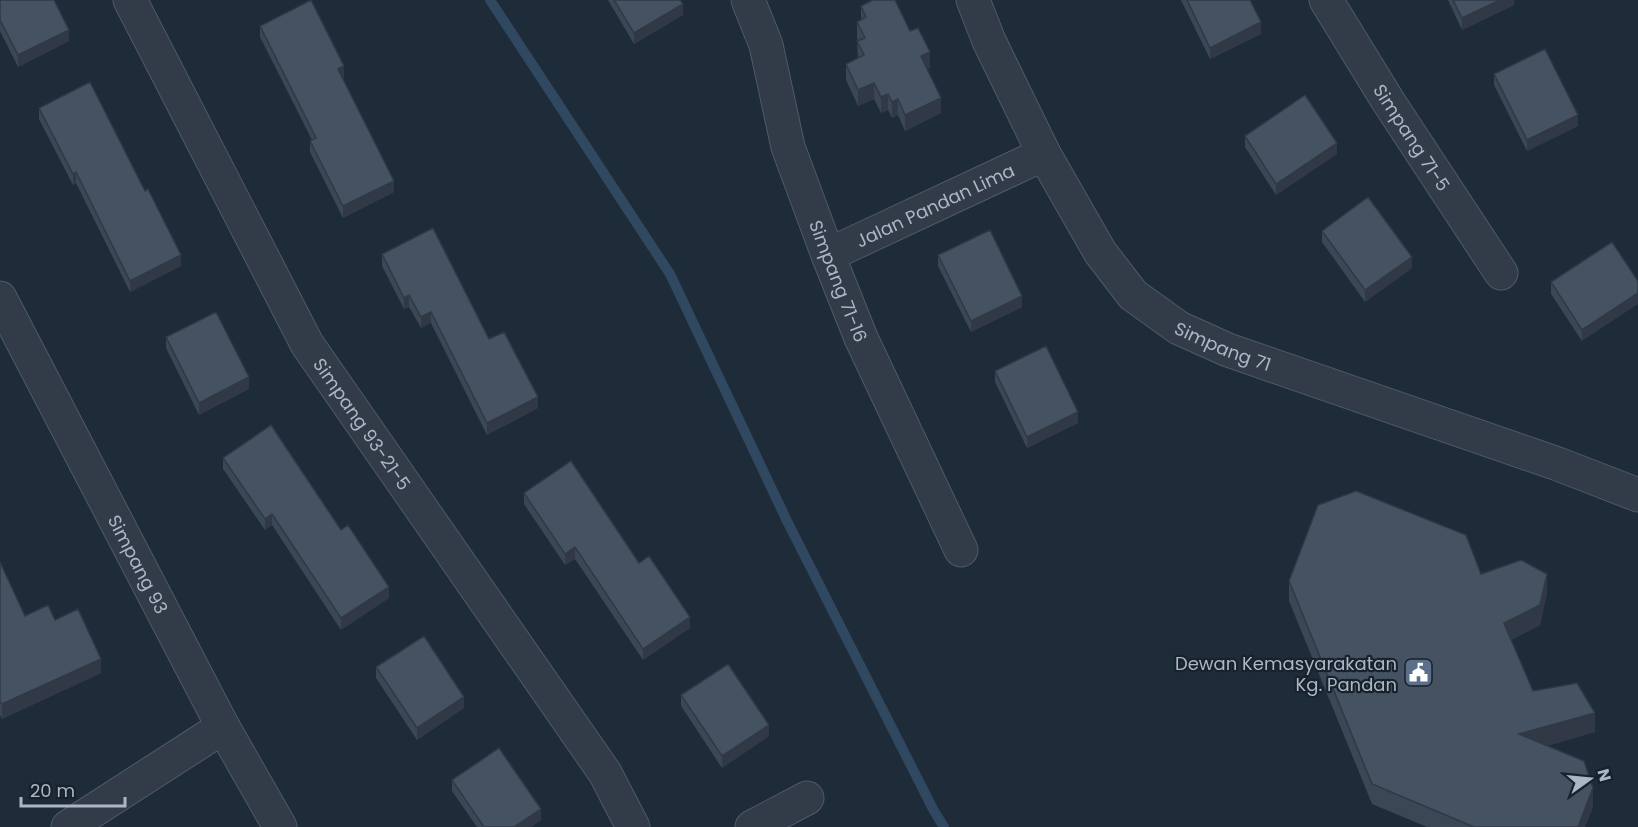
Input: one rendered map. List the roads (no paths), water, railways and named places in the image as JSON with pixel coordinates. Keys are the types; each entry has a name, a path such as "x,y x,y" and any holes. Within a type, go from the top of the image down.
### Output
{"street":[{"name":"Simpang 93-21-5","path":"130,0 308,344 604,773 633,827"},
{"name":"Simpang 71-16","path":"748,0 766,45 788,147 828,255 861,338 961,550"},
{"name":"Simpang 71","path":"973,0 989,41 1044,154 1100,252 1133,295 1179,328 1228,350 1558,464 1638,495"},
{"name":"Simpang 71-5","path":"1326,0 1388,101 1501,273"},
{"name":"Jalan Pandan Lima","path":"828,255 1044,154"},
{"name":"Simpang 93","path":"0,298 223,727 280,827"},
{"path":"68,827 223,727"},
{"path":"752,827 807,798"}],"waterway":[{"path":"490,0 670,274 787,521 944,827"}],"place":[{"name":"Dewan Kemasyarakatan Kg. Pandan","path":"1418,673"}]}
